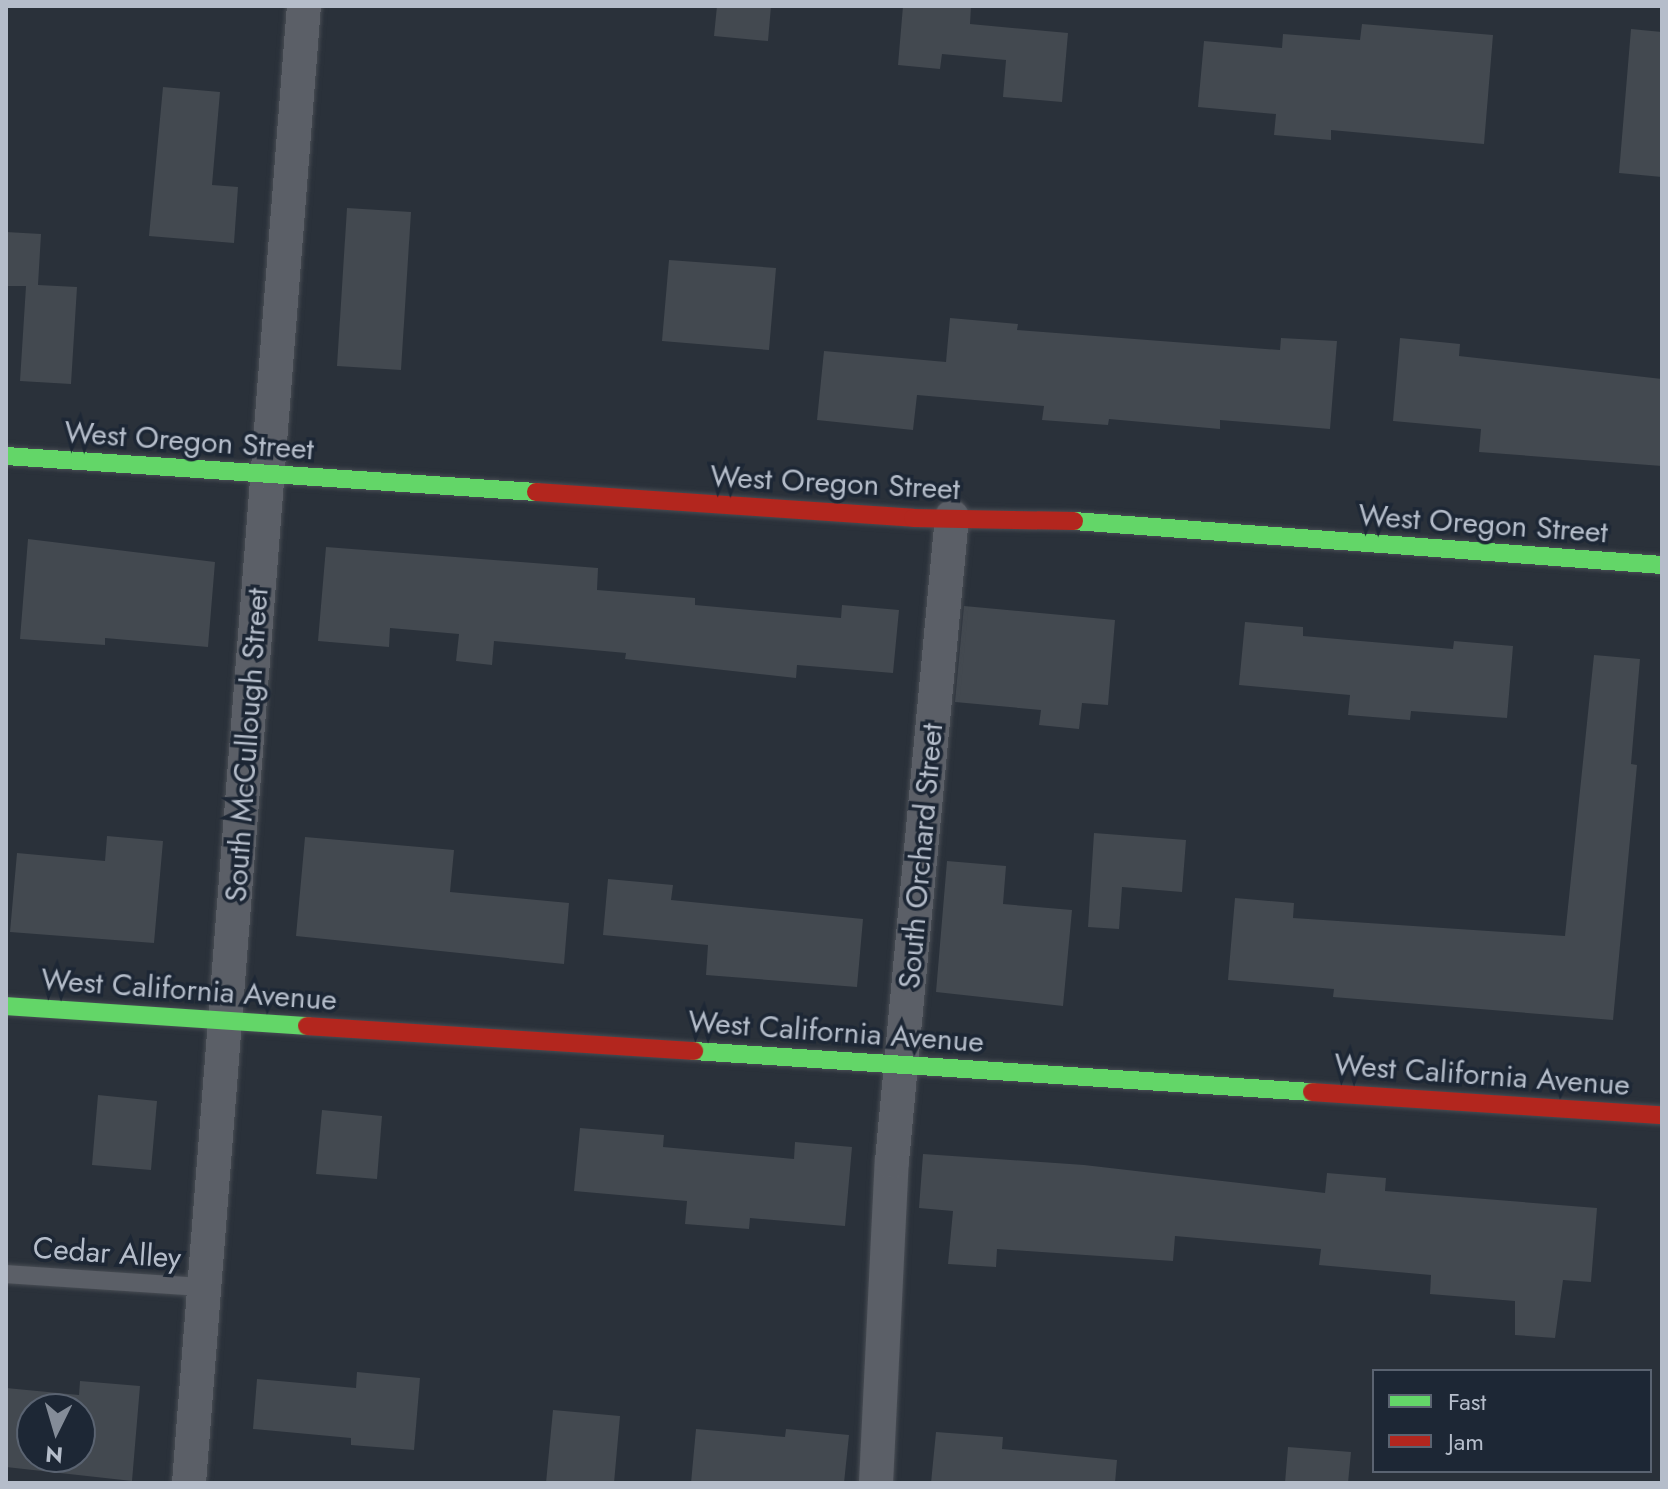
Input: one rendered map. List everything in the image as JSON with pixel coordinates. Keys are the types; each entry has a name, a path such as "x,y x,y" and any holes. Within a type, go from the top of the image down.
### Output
{"street":[{"name":"South McCullough Street","path":"189,1483 304,6"},
{"name":"West Oregon Street","path":"6,456 952,517 1040,518 1662,565"},
{"name":"South Orchard Street","path":"876,1483 892,1161 952,517"},
{"name":"West California Avenue","path":"6,1006 1662,1115"}],"lane":[{"name":"Cedar Alley","path":"6,1274 204,1287"}],"building":[{"path":"717,6 771,6 768,41 714,36"},
{"path":"903,6 971,6 970,24 1068,33 1062,102 1003,97 1006,60 942,54 940,69 898,65"},
{"path":"1362,24 1493,35 1484,144 1331,130 1331,140 1274,135 1276,114 1198,107 1204,41 1282,48 1283,34 1360,40"},
{"path":"1631,29 1662,32 1662,177 1619,173"},
{"path":"163,87 220,92 212,185 238,187 234,243 149,236"},
{"path":"347,208 411,212 401,370 337,366"},
{"path":"6,232 41,234 38,285 77,287 71,384 20,381 26,286 6,286"},
{"path":"669,260 776,268 769,350 662,341"},
{"path":"950,318 1018,324 1017,330 1280,350 1281,338 1337,341 1330,429 1220,420 1220,429 1109,419 1108,425 1042,420 1044,406 917,395 913,430 817,420 824,351 946,362"},
{"path":"1400,338 1460,344 1459,356 1662,379 1662,466 1479,452 1481,429 1393,421"},
{"path":"28,539 215,562 208,647 105,638 105,645 20,639"},
{"path":"326,547 598,568 597,590 695,598 695,605 841,618 842,605 899,610 893,673 797,665 796,678 625,659 626,653 494,641 492,665 456,661 459,634 390,628 389,647 318,641"},
{"path":"964,606 1115,620 1108,705 1082,703 1079,729 1039,725 1041,710 955,702"},
{"path":"1245,622 1303,627 1303,636 1453,649 1454,641 1513,646 1507,718 1411,711 1410,720 1348,715 1350,695 1239,685"},
{"path":"1594,655 1640,659 1631,764 1637,765 1613,1020 1333,997 1334,989 1228,980 1235,898 1294,903 1293,918 1565,936"},
{"path":"1094,833 1186,840 1182,892 1122,887 1119,929 1088,927"},
{"path":"107,836 163,841 154,943 10,932 17,853 105,861"},
{"path":"305,837 454,850 450,892 569,903 564,964 296,936"},
{"path":"947,861 1006,866 1003,904 1072,910 1063,1006 936,992"},
{"path":"608,879 673,885 671,900 863,919 857,987 706,975 708,945 603,935"},
{"path":"98,1095 157,1101 151,1170 92,1165"},
{"path":"322,1110 382,1116 377,1179 316,1174"},
{"path":"580,1128 664,1135 663,1147 794,1159 795,1142 852,1147 845,1226 750,1218 749,1229 685,1224 687,1201 574,1191"},
{"path":"923,1154 1084,1165 1325,1193 1327,1173 1386,1178 1385,1191 1597,1208 1591,1282 1563,1280 1555,1338 1515,1335 1515,1301 1430,1294 1431,1275 1319,1265 1321,1249 1175,1236 1173,1261 997,1249 996,1267 948,1264 953,1211 919,1208"},
{"path":"357,1372 420,1378 414,1450 351,1445 351,1438 253,1429 257,1379 356,1388"},
{"path":"80,1381 140,1386 132,1481 60,1473 96,1473 96,1393 79,1393"},
{"path":"6,1388 58,1393 16,1393 16,1468 6,1467"},
{"path":"553,1410 620,1416 614,1483 546,1483"},
{"path":"696,1429 785,1437 786,1429 849,1435 844,1483 691,1483"},
{"path":"936,1432 1003,1437 1002,1449 1117,1460 1115,1483 931,1483"},
{"path":"1288,1447 1351,1452 1348,1483 1285,1483"}],"traffic: fast":[{"path":"6,456 536,492"},
{"path":"1074,521 1662,565"},
{"path":"6,1006 307,1026"},
{"path":"694,1051 1312,1092"}],"traffic: jam":[{"path":"536,492 913,518 1074,521"},
{"path":"307,1026 694,1051"},
{"path":"1312,1092 1662,1115"}]}
